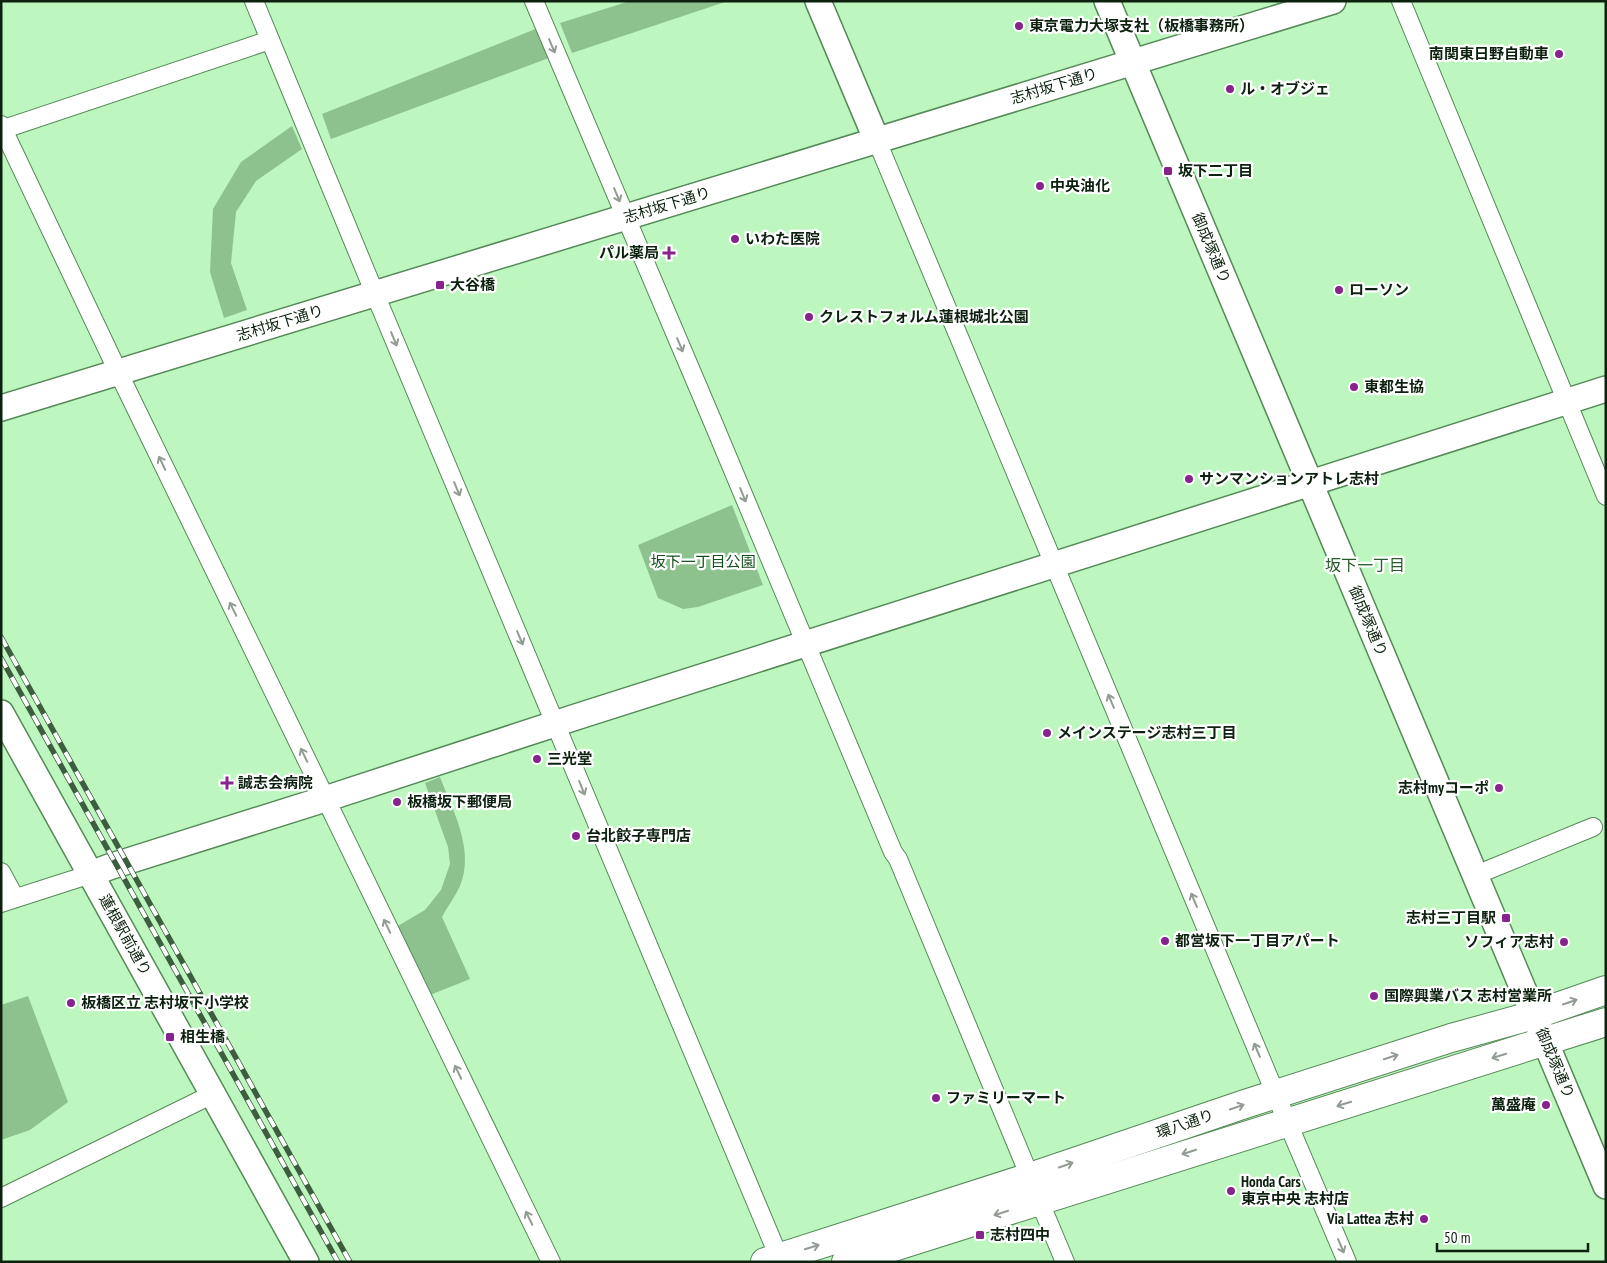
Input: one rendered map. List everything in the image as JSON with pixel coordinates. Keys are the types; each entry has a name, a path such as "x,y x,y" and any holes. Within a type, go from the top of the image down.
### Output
{"main road":[{"name":"環八通り","path":"846,1262 1276,1095 1451,1038 1534,1015 1606,990"},
{"name":"環八通り","path":"775,1260 1288,1121 1606,1022"}],"street":[{"path":"254,1 375,294 557,724 775,1260"},
{"path":"534,1 805,645 893,852 898,859 1064,1262"},
{"path":"818,1 1347,1262"},
{"name":"御成塚通り","path":"1107,1 1310,484 1462,827 1534,1015 1606,1186"},
{"name":"志村坂下通り","path":"1,408 1332,1"},
{"path":"1400,1 1606,496"},
{"path":"270,40 2,128 118,372 551,1262"},
{"path":"1,872 8,901 118,864 1606,389"},
{"name":"蓮根駅前通り","path":"1,713 306,1262"},
{"path":"1488,870 1593,827"},
{"path":"1,1198 213,1094"}],"green space":[{"path":"630,1 728,1 572,53 560,23"},
{"path":"538,28 549,58 331,139 322,114"},
{"path":"292,126 302,149 256,181 236,212 231,263 247,310 224,318 210,272 213,209 241,162"},
{"name":"坂下一丁目公園","path":"732,505 763,585 698,607 683,609 658,598 638,545"},
{"path":"440,777 456,817 464,845 465,859 460,886 442,917 470,979 430,995 396,927 425,910 441,890 450,864 448,847 425,783"},
{"path":"28,996 68,1102 30,1130 1,1140 1,1005"}],"railway":[{"path":"1,637 350,1262"},
{"path":"1,658 338,1262"}],"place":[{"name":"東京電力大塚支社（板橋事務所）","path":"1019,26"},
{"name":"南関東日野自動車","path":"1559,54"},
{"name":"ル・オブジェ","path":"1230,89"},
{"name":"坂下二丁目","path":"1168,171"},
{"name":"中央油化","path":"1040,186"},
{"name":"いわた医院","path":"735,239"},
{"name":"パル薬局","path":"669,253"},
{"name":"大谷橋","path":"440,285"},
{"name":"ローソン","path":"1339,290"},
{"name":"クレストフォルム蓮根城北公園","path":"809,317"},
{"name":"東都生協","path":"1354,387"},
{"name":"サンマンションアトレ志村","path":"1189,479"},
{"name":"メインステージ志村三丁目","path":"1047,733"},
{"name":"三光堂","path":"537,759"},
{"name":"誠志会病院","path":"227,783"},
{"name":"志村myコーポ","path":"1499,788"},
{"name":"板橋坂下郵便局","path":"397,802"},
{"name":"台北餃子専門店","path":"576,836"},
{"name":"志村三丁目駅","path":"1506,918"},
{"name":"都営坂下一丁目アパート","path":"1165,941"},
{"name":"ソフィア志村","path":"1564,942"},
{"name":"国際興業バス 志村営業所","path":"1374,996"},
{"name":"板橋区立 志村坂下小学校","path":"71,1003"},
{"name":"相生橋","path":"170,1037"},
{"name":"ファミリーマート","path":"936,1098"},
{"name":"萬盛庵","path":"1546,1105"},
{"name":"Honda Cars 東京中央 志村店","path":"1231,1191"},
{"name":"Via Lattea 志村","path":"1424,1219"},
{"name":"志村四中","path":"980,1235"}],"district":[{"name":"坂下一丁目","path":"1365,565"}]}
